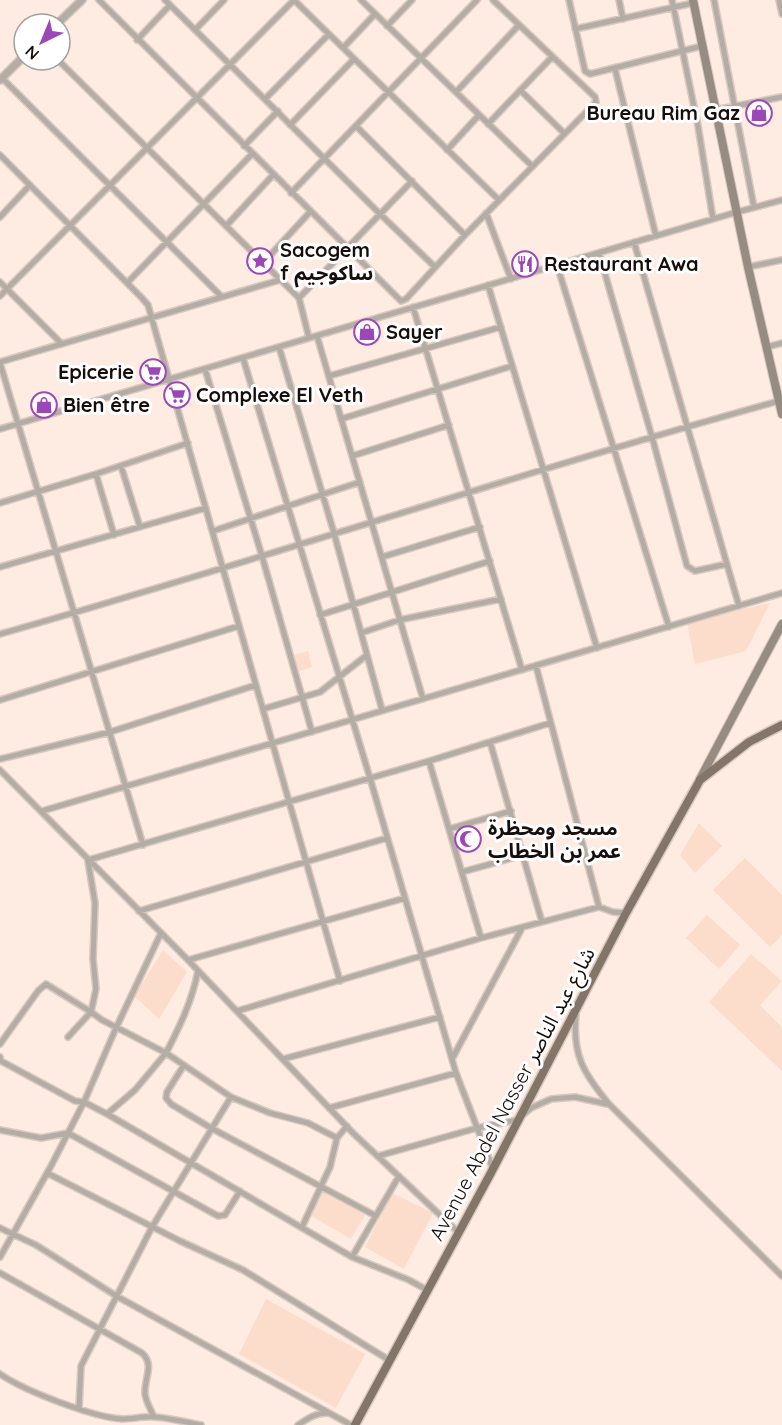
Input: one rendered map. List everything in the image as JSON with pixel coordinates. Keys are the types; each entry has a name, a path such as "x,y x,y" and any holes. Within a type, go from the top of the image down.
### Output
{"main road":[{"path":"693,2 748,267 782,414"},
{"path":"700,780 782,624"},
{"path":"700,780 749,742 782,725"},
{"name":"Avenue Abdel Nasser شارع عبد الناصر","path":"355,1425 493,1169 626,913 700,780"}],"street":[{"path":"70,12 82,0"},
{"path":"99,0 401,301 406,299 434,266 595,104 596,99 493,0"},
{"path":"195,30 224,0"},
{"path":"0,296 294,0 499,200"},
{"path":"362,0 532,166"},
{"path":"291,193 477,0"},
{"path":"569,0 586,72 591,74 702,46"},
{"path":"619,0 623,19"},
{"path":"672,0 698,126 713,219"},
{"path":"714,0 754,207"},
{"path":"779,0 782,14"},
{"path":"387,26 409,1"},
{"path":"137,40 168,2 434,266"},
{"path":"575,29 693,2"},
{"path":"343,48 375,14"},
{"path":"456,92 519,25"},
{"path":"265,99 329,34"},
{"path":"488,124 552,57"},
{"path":"290,125 354,59"},
{"path":"12,68 1,79 222,297"},
{"path":"615,69 656,236"},
{"path":"70,72 299,298 309,338"},
{"path":"520,90 564,134"},
{"path":"715,110 782,97"},
{"path":"244,147 278,111"},
{"path":"447,150 479,115"},
{"path":"356,126 465,235"},
{"path":"128,283 252,154"},
{"path":"1,157 148,305 340,981"},
{"path":"226,226 273,175"},
{"path":"299,298 412,181"},
{"path":"0,217 30,185"},
{"path":"0,429 782,200"},
{"path":"263,263 310,212"},
{"path":"486,213 511,279"},
{"path":"634,242 739,606"},
{"path":"599,253 687,566 695,571 727,564"},
{"path":"748,267 782,260"},
{"path":"557,265 669,627"},
{"path":"143,845 0,362 280,280"},
{"path":"0,282 62,344"},
{"path":"488,285 597,648"},
{"path":"413,308 522,670"},
{"path":"329,376 501,327"},
{"path":"317,336 423,699"},
{"path":"767,346 782,343"},
{"path":"279,347 334,533 382,710"},
{"path":"243,358 456,1072 493,1169"},
{"path":"341,419 512,366"},
{"path":"205,369 251,517 312,732"},
{"path":"0,634 224,569 334,533 688,426 779,401"},
{"path":"352,456 449,425"},
{"path":"0,503 188,443"},
{"path":"121,466 140,527"},
{"path":"96,474 114,535"},
{"path":"213,531 360,482"},
{"path":"0,567 206,508"},
{"path":"381,557 480,527"},
{"path":"320,615 490,561"},
{"path":"42,812 782,593"},
{"path":"361,633 399,620 501,599"},
{"path":"0,700 239,626"},
{"path":"263,709 320,692 367,654"},
{"path":"536,666 599,907"},
{"path":"0,759 110,732 256,685"},
{"path":"88,860 429,761 550,723"},
{"path":"490,742 542,922"},
{"path":"429,761 481,938"},
{"path":"0,770 188,960 329,1108 458,1232"},
{"path":"449,829 510,811"},
{"path":"139,911 387,838"},
{"path":"462,872 523,855"},
{"path":"68,1037 91,1012 96,989 93,959 95,903 88,860"},
{"path":"188,960 405,898"},
{"path":"237,1011 481,938 599,907 613,912 626,913"},
{"path":"452,1059 522,928"},
{"path":"0,1257 84,1102 161,933"},
{"path":"107,1114 135,1090 166,1053 194,993 198,971"},
{"path":"0,1044 38,991 46,984 116,1028 166,1053 231,1097 270,1113 308,1123 337,1138"},
{"path":"576,1007 575,1041 581,1066 588,1079 609,1104 782,1276"},
{"path":"282,1059 440,1017"},
{"path":"0,1057 1,1061 19,1072 75,1101 84,1102 107,1114 352,1257 409,1280 427,1290"},
{"path":"184,1065 167,1092 166,1098 185,1114 376,1216"},
{"path":"329,1108 456,1072"},
{"path":"79,1408 81,1365 152,1227 231,1097"},
{"path":"378,1156 477,1128 517,1120 531,1108 551,1099 574,1097 609,1104"},
{"path":"302,1227 330,1167 337,1138 347,1126"},
{"path":"0,1130 41,1138 68,1133 222,1216 225,1215 240,1191"},
{"path":"47,1173 152,1227 243,1270 389,1360"},
{"path":"352,1257 399,1176"},
{"path":"0,1228 36,1245 118,1297 351,1425"},
{"path":"0,1273 147,1357 150,1370 145,1382 145,1397 154,1417"},
{"path":"0,1374 14,1384 96,1414 121,1419 154,1417 201,1425"},
{"path":"298,1425 319,1413 328,1413"}],"shaded area":[{"path":"770,603 746,651 695,664 687,622"},
{"path":"308,651 312,667 299,671 294,655"},
{"path":"699,823 722,846 695,873 680,855"},
{"path":"745,858 782,895 782,935 770,947 713,890"},
{"path":"707,915 740,945 719,969 686,938"},
{"path":"163,950 187,972 159,1019 134,996"},
{"path":"751,954 782,981 760,1005 782,1027 782,1071 709,1002"},
{"path":"322,1192 365,1215 351,1239 310,1215"},
{"path":"392,1193 433,1213 404,1269 365,1247"},
{"path":"266,1299 365,1354 336,1408 239,1354"}],"place":[{"name":"Bureau Rim Gaz","path":"759,113"},
{"name":"Sacogem f ساكوجيم","path":"260,261"},
{"name":"Restaurant Awa","path":"525,264"},
{"name":"Sayer","path":"367,332"},
{"name":"Epicerie","path":"153,372"},
{"name":"Complexe El Veth","path":"177,395"},
{"name":"Bien être","path":"44,405"},
{"name":"مسجد ومحظرة عمر بن الخطاب","path":"468,839"}]}
